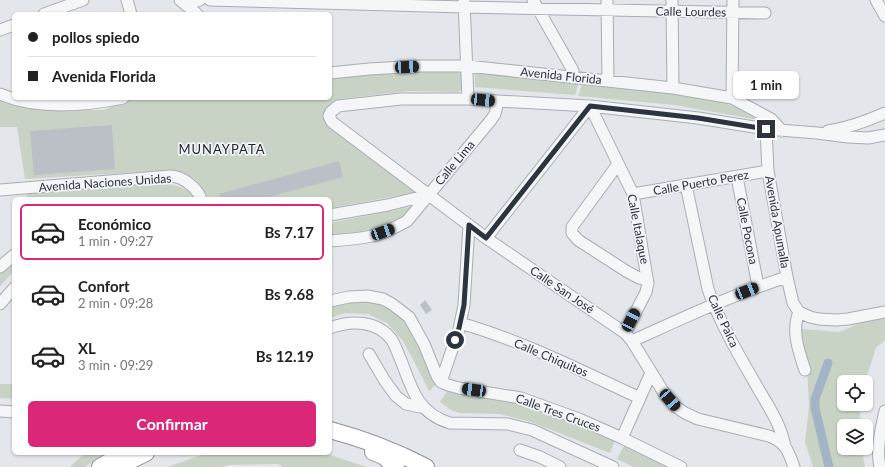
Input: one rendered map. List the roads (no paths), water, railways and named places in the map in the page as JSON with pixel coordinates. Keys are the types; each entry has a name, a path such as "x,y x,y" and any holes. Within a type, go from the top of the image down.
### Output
{"highway":[{"path":"332,431 356,437 386,448 426,467"},
{"path":"332,440 354,445 384,456 396,467"},
{"path":"100,467 121,455"},
{"path":"117,467 142,455"}],"street":[{"path":"50,12 83,0"},
{"path":"127,0 130,12"},
{"path":"183,2 200,0"},
{"name":"Calle Lourdes","path":"210,0 672,6 733,12 765,13"},
{"path":"732,98 733,0"},
{"path":"876,0 885,16"},
{"path":"298,12 299,1"},
{"path":"183,2 195,12"},
{"path":"464,3 468,99 590,106 698,118 782,131 848,137 868,138 885,135"},
{"path":"535,4 571,67 573,71 573,78"},
{"path":"607,5 608,81"},
{"path":"672,6 673,88"},
{"path":"0,30 12,26"},
{"name":"Avenida Florida","path":"332,73 420,66 467,66 673,88 732,98 771,119 782,131"},
{"name":"Calle San José","path":"468,99 401,100 338,106 329,116 332,122 486,238 628,337 664,393 676,407 698,419 769,436 778,440 785,447"},
{"path":"20,100 42,104 62,105 110,100"},
{"name":"Calle Lima","path":"332,240 346,240 373,236 393,229 407,221 491,120 495,114 498,101"},
{"path":"486,238 590,106"},
{"name":"Calle Italaque","path":"590,106 633,194 648,283 646,292 628,337"},
{"path":"817,133 841,129 885,113"},
{"name":"Avenida Apumalla","path":"766,129 768,171 787,277 793,303 800,312"},
{"path":"618,164 572,228 572,233 578,240 630,274 639,278 647,279"},
{"name":"Calle Puerto Perez","path":"633,194 768,171"},
{"name":"Avenida Naciones Unidas","path":"0,190 170,176 180,178 192,186 200,197"},
{"name":"Calle Pocona","path":"737,177 758,286"},
{"name":"Calle Palca","path":"686,186 708,289 713,305 744,365 779,425 785,447"},
{"path":"332,215 388,205 428,195"},
{"path":"441,382 460,323 464,305 469,225"},
{"path":"0,267 12,257"},
{"path":"628,337 713,305 758,286 787,277"},
{"path":"0,304 12,290"},
{"path":"332,301 349,297 367,296 383,299 392,304 409,317 424,344 437,376 441,382"},
{"path":"805,370 798,349 796,332 796,321 800,312 810,318 836,320 885,312"},
{"path":"332,327 346,323 356,323 368,324 380,328 392,340 415,395 432,415 442,421 450,423 508,424 532,430 613,467"},
{"name":"Calle Chiquitos","path":"460,323 502,337 569,365 640,398"},
{"path":"369,354 396,396 406,404 420,407 423,406"},
{"path":"622,438 651,373"},
{"name":"Calle Tres Cruces","path":"441,382 459,388 520,398 579,419 682,467"},
{"path":"0,411 12,412"},
{"path":"880,467 879,462 882,449 885,412"},
{"path":"785,447 794,467"},
{"path":"520,450 560,467"}],"waterway":[{"path":"828,363 815,399 815,408 829,467"}],"district":[{"name":"MUNAYPATA","path":"222,149"}]}
